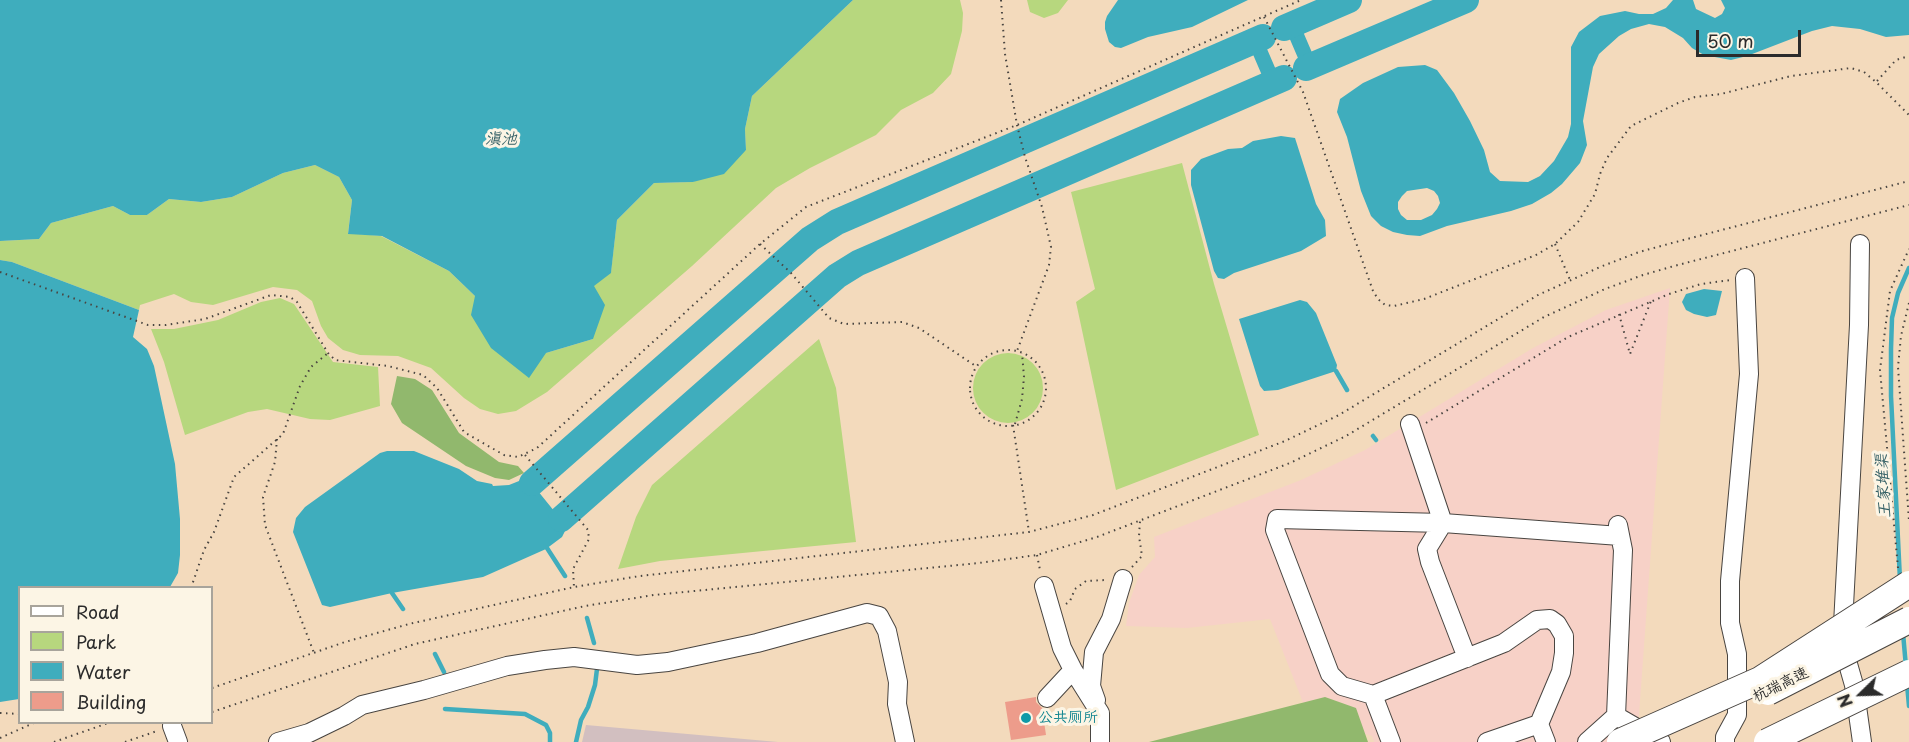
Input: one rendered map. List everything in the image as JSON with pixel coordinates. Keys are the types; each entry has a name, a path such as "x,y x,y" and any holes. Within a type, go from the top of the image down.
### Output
{"highway":[{"path":"1620,742 1760,680 1903,574"},
{"name":"杭瑞高速","path":"1650,742 1767,693 1909,620"},
{"path":"1767,742 1909,673"},
{"path":"1786,742 1909,691"}],"street":[{"path":"1860,244 1858,336 1842,643 1854,685 1862,742"},
{"path":"1725,742 1725,737 1737,715 1737,654 1730,623 1730,580 1749,374 1745,278"},
{"path":"1412,428 1443,522 1427,549 1430,562 1467,658"},
{"path":"1546,742 1539,724 1561,672 1564,654 1564,636 1557,624 1550,619 1537,620 1504,643 1373,695 1342,686 1330,674 1275,530 1277,519 1443,522 1619,530 1623,550 1616,716 1587,742"},
{"path":"1100,742 1100,713 1091,686 1094,652 1112,619 1123,579"},
{"path":"1044,586 1062,648 1100,713"},
{"path":"278,742 309,733 362,705 507,666 574,657 637,665 668,662 757,643 867,613 879,616 887,631 898,682 897,704 905,742"},
{"path":"1047,698 1073,670"},
{"path":"1373,695 1391,742"},
{"path":"1616,716 1661,742"},
{"path":"1487,742 1539,724"}],"path":[{"path":"1001,0 1005,54 1017,125 1042,207 1051,247 1049,265 1017,351"},
{"path":"0,272 148,325 166,325 205,319 271,296 290,297 297,302 328,353 335,360 388,366 423,375 437,388 464,432 504,455 518,457 537,448 760,243 806,207 1017,125 1302,0"},
{"path":"1264,16 1303,92 1378,300 1385,305 1394,306 1424,299 1536,255 1555,244 1578,222 1595,194 1607,158 1631,126 1678,103 1695,97 1721,94 1791,76 1851,68 1864,72 1909,115"},
{"path":"1876,82 1896,60 1909,56"},
{"path":"213,688 409,624 574,587 640,576 1029,532 1093,514 1285,441 1339,415 1538,295 1639,252 1909,182"},
{"path":"213,712 415,644 585,606 654,595 979,563 1037,555 1097,537 1290,463 1346,436 1544,317 1605,290 1674,266 1909,205"},
{"path":"760,243 791,273 829,318 844,324 902,322 919,328 977,366"},
{"path":"1555,244 1570,281"},
{"path":"1903,574 1880,370 1890,291 1909,249"},
{"path":"1412,428 1544,350 1619,314 1701,284 1745,278"},
{"path":"1619,314 1630,354 1652,301"},
{"path":"1909,303 1901,336 1898,367 1909,521"},
{"path":"1017,351 1031,359 1042,371 1045,396 1032,417 1014,425 1001,425 985,418 974,404 970,387 977,366 992,353 1017,351"},
{"path":"192,586 234,477 283,434 300,386 311,367 328,353"},
{"path":"1022,353 1024,377 1022,399 1014,425 1029,532"},
{"path":"277,439 275,462 263,497 265,525 314,653"},
{"path":"525,455 588,530 588,539 573,569 574,587"},
{"path":"1061,608 1070,601 1075,589 1086,581 1123,579 1142,556 1139,536 1140,521"},
{"path":"0,713 18,714"},
{"path":"0,738 34,724"},
{"path":"54,742 108,724"},
{"path":"125,742 175,734"}],"shaded area":[{"path":"1670,288 1637,742 1374,742 1372,736 1308,715 1270,619 1187,628 1126,626 1129,603 1139,575 1155,557 1154,537 1301,480 1365,450 1533,348 1606,310"},
{"path":"586,725 778,742 582,742"}],"green space":[{"path":"853,0 960,0 963,13 962,31 951,74 933,93 901,110 876,135 776,188 692,266 547,392 516,411 498,414 480,409 464,398 431,368 398,356 360,355 343,350 328,338 312,301 297,290 273,287 213,305 191,302 174,294 140,305 139,310 12,262 0,260 0,241 39,239 51,223 113,206 130,215 147,215 169,199 201,202 232,197 283,173 315,165 339,177 352,200 348,233 381,236 449,271 475,296 546,353 593,339 593,286 611,272 617,220 654,183 693,182 746,150 745,129 752,96"},
{"path":"1027,0 1068,0 1058,13 1044,18 1030,12"},
{"path":"1182,163 1214,284 1259,435 1116,490 1076,302 1095,289 1071,192"},
{"path":"280,298 294,304 333,362 378,367 380,406 330,420 310,419 267,409 248,412 185,435 164,362 151,329 174,329 218,320 261,302"},
{"path":"819,339 836,388 856,542 660,561 618,569 636,517 652,485"},
{"path":"1015,353 1028,359 1037,368 1041,374 1043,388 1041,402 1033,413 1022,421 1001,423 983,413 975,402 973,381 983,363 994,355"},
{"path":"397,376 415,379 432,390 459,433 499,462 518,466 524,473 509,480 495,478 466,466 402,423 391,404"},
{"path":"1325,697 1356,708 1368,742 1149,742"}],"water":[{"name":"滇池","path":"0,0 853,0 752,96 745,129 746,150 724,174 693,182 654,183 617,220 611,273 594,286 605,305 593,339 546,353 529,378 491,348 471,315 475,296 449,271 382,236 348,234 352,200 339,177 315,165 283,173 232,197 201,202 169,199 147,215 130,215 113,206 51,223 39,239 0,241"},
{"path":"1118,0 1248,0 1192,27 1148,37 1121,48 1109,42 1105,29 1107,16"},
{"path":"1673,0 1693,0 1696,9 1715,18 1722,14 1725,8 1721,0 1909,0 1909,35 1886,37 1860,29 1832,26 1731,60 1704,55 1665,27 1649,24 1631,29 1619,36 1599,54 1593,67 1583,121 1587,145 1580,163 1551,193 1532,204 1511,211 1447,226 1420,236 1393,232 1381,226 1371,216 1337,112 1340,99 1363,83 1398,67 1425,65 1437,70 1470,121 1484,150 1490,172 1500,181 1528,182 1540,176 1554,161 1568,137 1571,124 1571,47 1579,32 1600,16 1625,11 1653,14 1666,8","holes":["1427,188 1434,191 1440,203 1432,215 1421,220 1407,220 1401,215 1398,202 1407,191"]},
{"path":"1281,136 1295,138 1316,204 1325,220 1326,236 1301,251 1234,273 1224,279 1218,278 1214,271 1191,185 1191,170 1201,159 1228,149 1242,148 1253,141"},
{"path":"0,260 12,262 139,310 133,337 147,349 154,366 175,464 180,519 180,555 178,573 171,586 18,586 18,699 0,702"},
{"path":"1704,289 1722,291 1716,315 1707,317 1694,314 1686,310 1682,302 1686,294"},
{"path":"1300,300 1307,302 1316,313 1337,365 1336,371 1278,390 1264,391 1260,386 1239,319"},
{"path":"414,451 459,469 477,481 493,486 509,485 519,481 525,475 567,527 562,537 546,549 483,577 392,593 330,607 322,605 293,532 296,518 305,507 380,453"}],"building":[{"name":"公共厕所","path":"1036,697 1036,702 1042,708 1046,735 1011,740 1005,702"}],"waterway":[{"path":"1284,28 1349,0"},
{"path":"1306,68 1466,0"},
{"path":"1292,25 1310,67"},
{"path":"532,483 810,239 837,222 1263,37"},
{"path":"1255,40 1273,82"},
{"path":"561,519 837,276 858,263 1284,78"},
{"name":"王家堆渠","path":"1900,580 1891,396 1891,349 1892,318 1898,293 1909,268"},
{"path":"1336,371 1347,390"},
{"path":"1373,436 1376,440"},
{"path":"547,548 565,576"},
{"path":"392,593 403,609"},
{"path":"587,618 594,643"},
{"name":"王家堆渠","path":"1903,633 1906,667"},
{"path":"435,654 444,672"},
{"path":"576,742 581,720 595,685 597,669"},
{"name":"王家堆渠","path":"1907,684 1909,706"},
{"path":"445,709 525,714 546,725 550,733 550,742"}],"place":[{"name":"公共厕所","path":"1026,718"}]}
